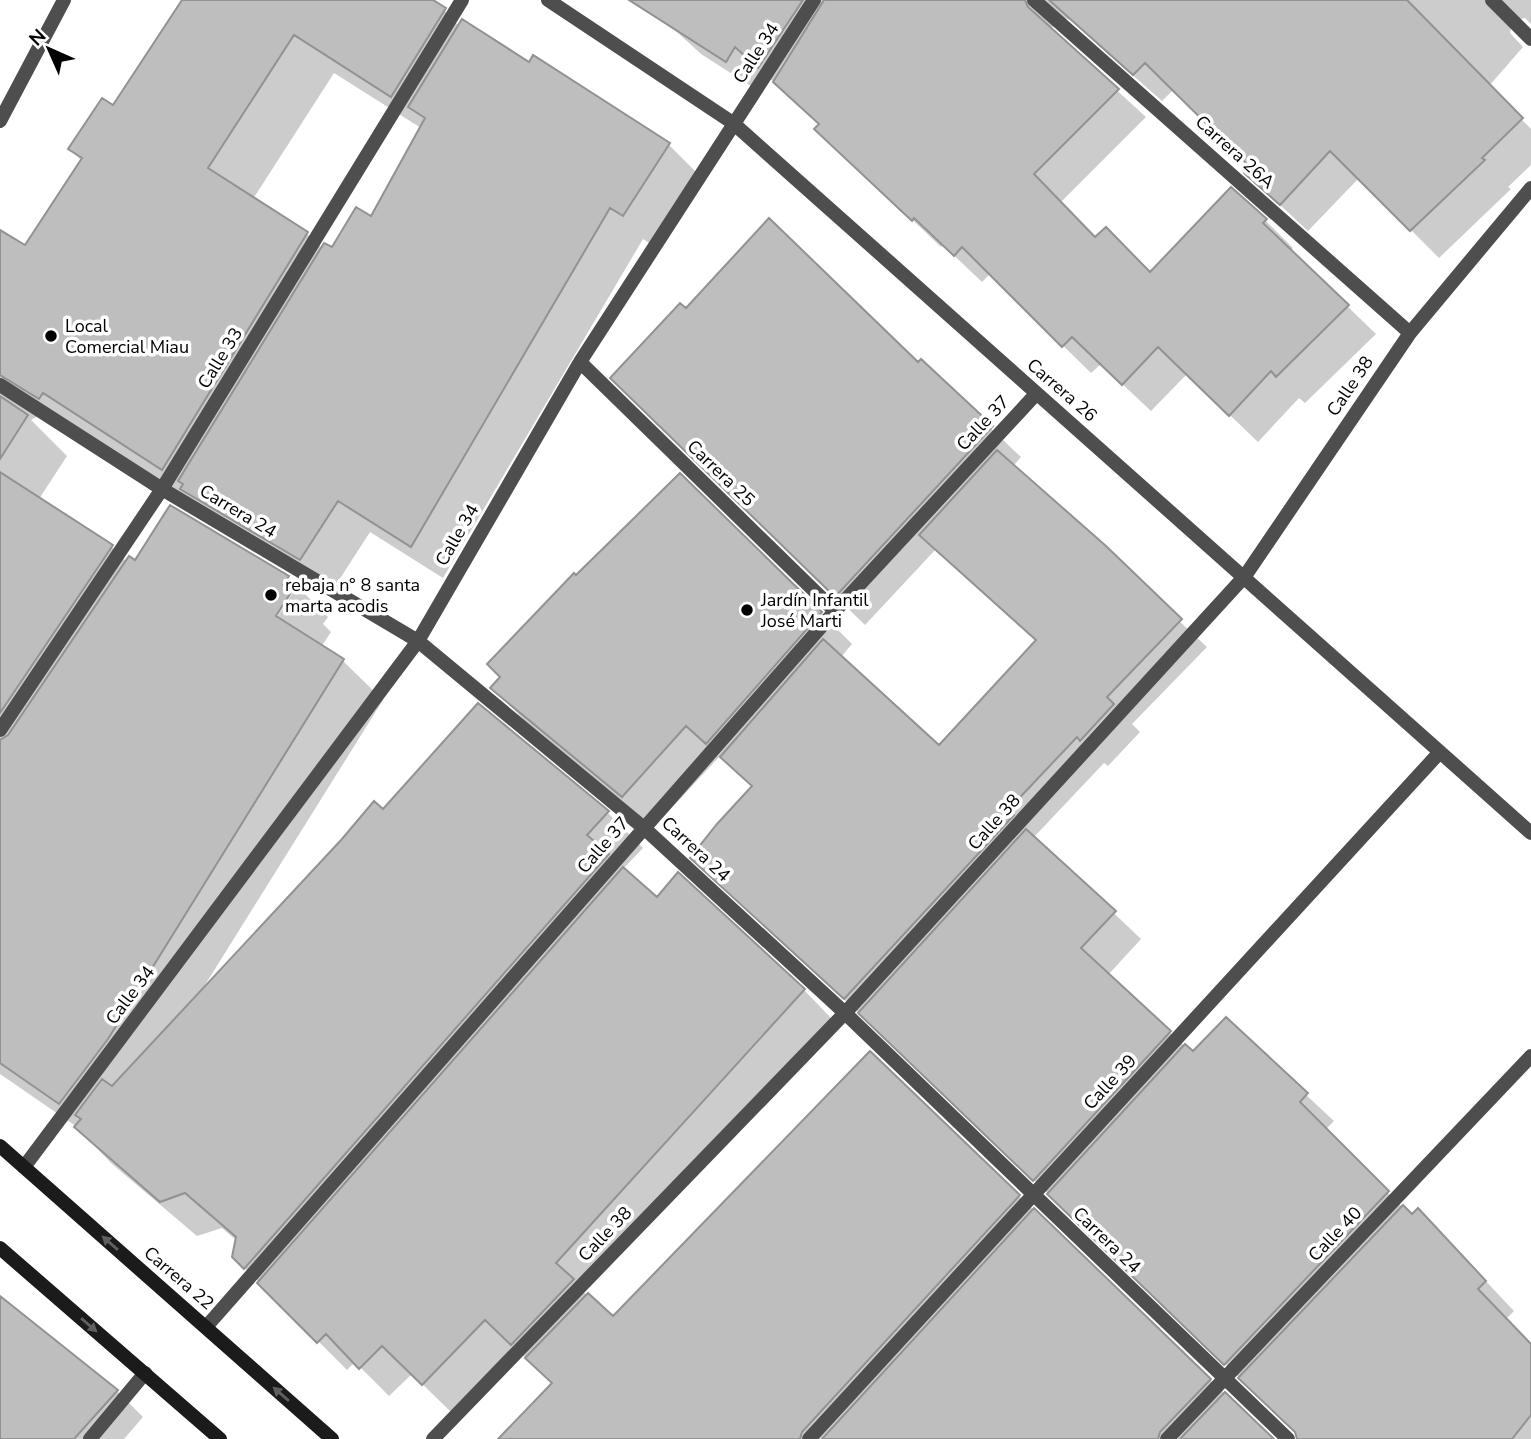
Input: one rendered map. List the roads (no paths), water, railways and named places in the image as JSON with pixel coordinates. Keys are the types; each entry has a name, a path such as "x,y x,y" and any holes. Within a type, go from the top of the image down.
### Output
{"street":[{"path":"0,121 64,0"},
{"name":"Calle 33","path":"0,730 162,489 462,0"},
{"name":"Carrera 26","path":"548,0 733,123 1531,833"},
{"name":"Calle 34","path":"24,1167 418,641 580,362 814,0"},
{"name":"Carrera 26A","path":"1034,0 1410,333"},
{"path":"1492,0 1531,39"},
{"name":"Calle 38","path":"433,1439 845,1013 1245,576 1410,333 1531,188"},
{"name":"Carrera 25","path":"580,362 835,611"},
{"name":"Carrera 24","path":"0,385 162,489 418,641 644,828 845,1013 1289,1439"},
{"name":"Calle 37","path":"205,1327 835,611 1036,394"},
{"name":"Calle 39","path":"809,1439 1440,752"},
{"name":"Calle 40","path":"1167,1439 1531,1056"},
{"name":"Carrera 22","path":"0,1146 332,1439"},
{"path":"0,1248 220,1439"},
{"path":"90,1439 145,1373"}],"place":[{"name":"Local Comercial Miau","path":"51,336"},
{"name":"rebaja n° 8 santa marta acodis","path":"271,595"},
{"name":"Jardín Infantil José Marti","path":"747,610"}]}
